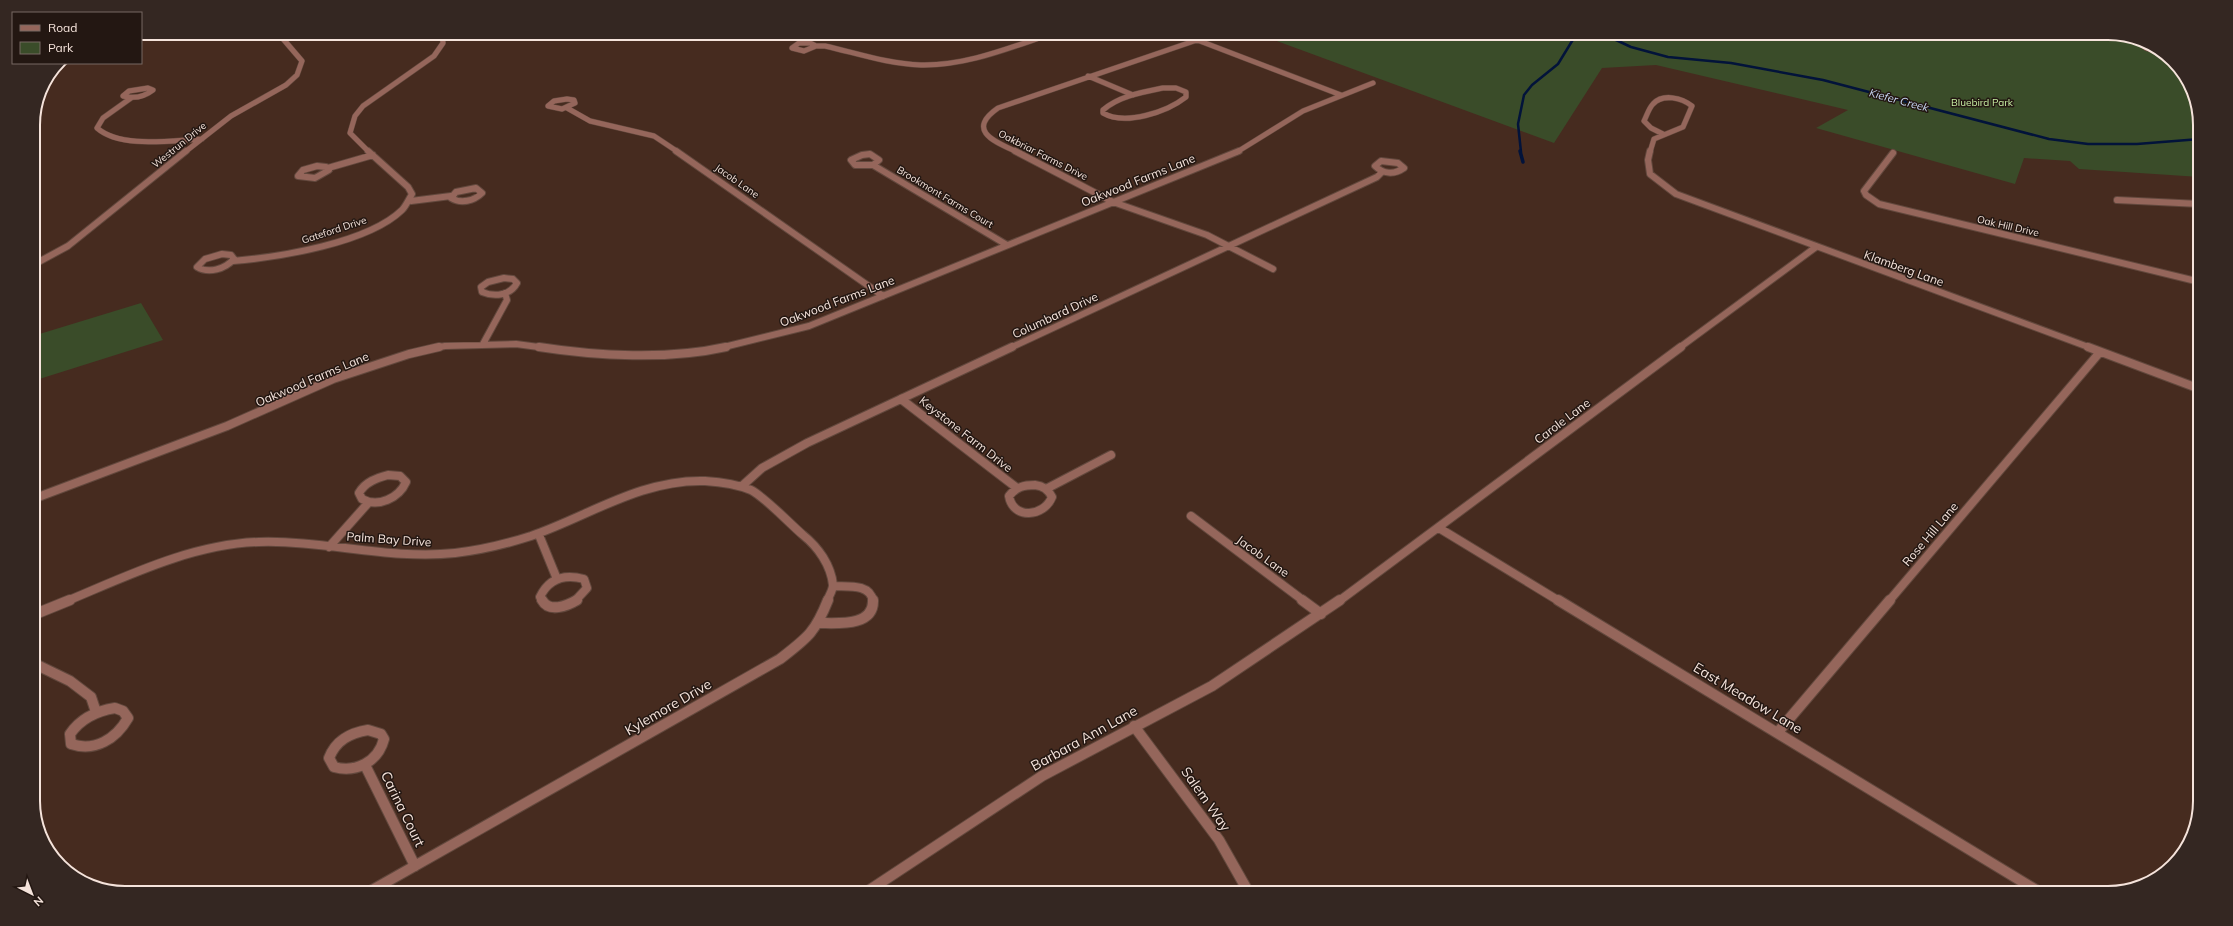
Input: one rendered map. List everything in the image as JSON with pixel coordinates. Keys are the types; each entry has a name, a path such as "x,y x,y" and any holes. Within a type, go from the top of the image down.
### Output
{"street":[{"name":"Westrun Drive","path":"40,261 68,246 231,116 276,92 297,75 302,61 284,40"},
{"path":"443,40 443,43 434,56 363,106 355,116 350,133 354,140 408,187 412,194 411,200 451,196"},
{"path":"816,46 825,46 908,64 938,64 970,59 1031,40"},
{"path":"1197,40 1341,95"},
{"name":"Oakbriar Farms Drive","path":"1197,40 1003,105 987,115 982,128 984,133 989,138 1113,202 1207,236 1273,269"},
{"path":"1088,76 1133,95 1163,88 1182,90 1187,95 1180,102 1134,118 1114,118 1103,113 1103,110 1107,106 1133,95"},
{"name":"Oakwood Farms Lane","path":"40,496 227,426 333,379 367,366 445,346 516,344 563,351 649,356 724,348 809,326 1238,152 1298,114 1373,82"},
{"path":"131,98 123,96 134,89 153,89 152,92 145,95 131,98 103,118 98,128 100,132 115,139 128,140 202,139"},
{"path":"1666,98 1687,101 1692,106 1683,127 1663,134 1651,128 1644,121 1653,104 1666,98"},
{"name":"Jacob Lane","path":"567,108 590,121 654,136 883,296"},
{"name":"Klamberg Lane","path":"1663,134 1654,139 1648,160 1650,174 1663,185 1690,200 2193,386"},
{"name":"Oak Hill Drive","path":"1893,153 1864,191 1866,196 1879,204 2193,280"},
{"path":"328,168 373,155"},
{"name":"Brookmont Farms Court","path":"873,165 1007,245"},
{"name":"Columbard Drive","path":"742,486 762,468 782,455 1377,177 1382,172"},
{"name":"Gateford Drive","path":"233,261 234,259 231,255 222,254 205,259 197,267 202,270 212,270 233,261 279,256 356,236 390,218 411,200"},
{"path":"2117,200 2193,204"},
{"name":"Carole Lane","path":"1321,614 1816,247"},
{"path":"504,278 516,280 517,283 514,288 505,293 489,295 481,290 484,284 492,280 504,278"},
{"path":"482,344 507,300 505,293"},
{"name":"Rose Hill Lane","path":"1778,732 2100,352"},
{"name":"Keystone Farm Drive","path":"901,399 1017,488"},
{"path":"1046,489 1111,456"},
{"path":"329,547 369,502 384,501 397,494 405,486 404,478 395,475 388,475 365,484 359,493 363,501 369,502"},
{"name":"Palm Bay Drive","path":"40,612 166,562 204,551 256,542 281,542 426,555 480,549 539,535 603,504 653,486 704,481 742,486"},
{"name":"Keystone Farm Drive","path":"1029,485 1046,489 1052,497 1048,507 1043,510 1028,513 1015,510 1010,506 1009,496 1017,488 1029,485"},
{"path":"742,486 764,499 813,543 823,555 833,586 863,589 872,596 874,602 872,608 868,614 856,621 819,623"},
{"name":"Jacob Lane","path":"1190,516 1321,614"},
{"name":"East Meadow Lane","path":"1439,528 1778,732 2030,886"},
{"path":"539,535 557,579"},
{"path":"572,576 584,579 587,588 585,593 575,602 567,605 552,607 542,602 541,592 544,587 557,579 572,576"},
{"name":"Kylemore Drive","path":"379,886 780,660 806,639 819,623 833,586"},
{"name":"Barbara Ann Lane","path":"876,886 1042,776 1212,686 1321,614"},
{"path":"40,666 70,681 91,697 96,712"},
{"path":"111,708 122,709 127,713 128,718 120,731 102,743 84,747 71,744 70,734 74,728 96,712 111,708"},
{"name":"Salem Way","path":"1134,726 1219,840 1245,886"},
{"name":"Carina Court","path":"363,730 376,731 381,734 384,739 384,745 374,759 365,765 340,770 330,763 329,758 335,746 349,735 363,730"},
{"name":"Carina Court","path":"365,765 415,866"}],"green space":[{"name":"Bluebird Park","path":"1274,40 2119,41 2136,44 2151,51 2160,57 2176,73 2182,82 2187,92 2193,119 2193,177 2079,169 2070,161 2024,158 2015,184 1816,128 1848,110 1656,65 1602,68 1554,143"},
{"path":"141,303 163,340 40,379 40,334"}],"waterway":[{"path":"1521,152 1518,124 1524,95 1532,85 1558,64 1573,40"},
{"name":"Kiefer Creek","path":"1616,40 1631,47 1668,57 1731,63 1823,80 2049,139 2088,144 2137,144 2193,140"},
{"path":"1520,151 1523,162"}]}
